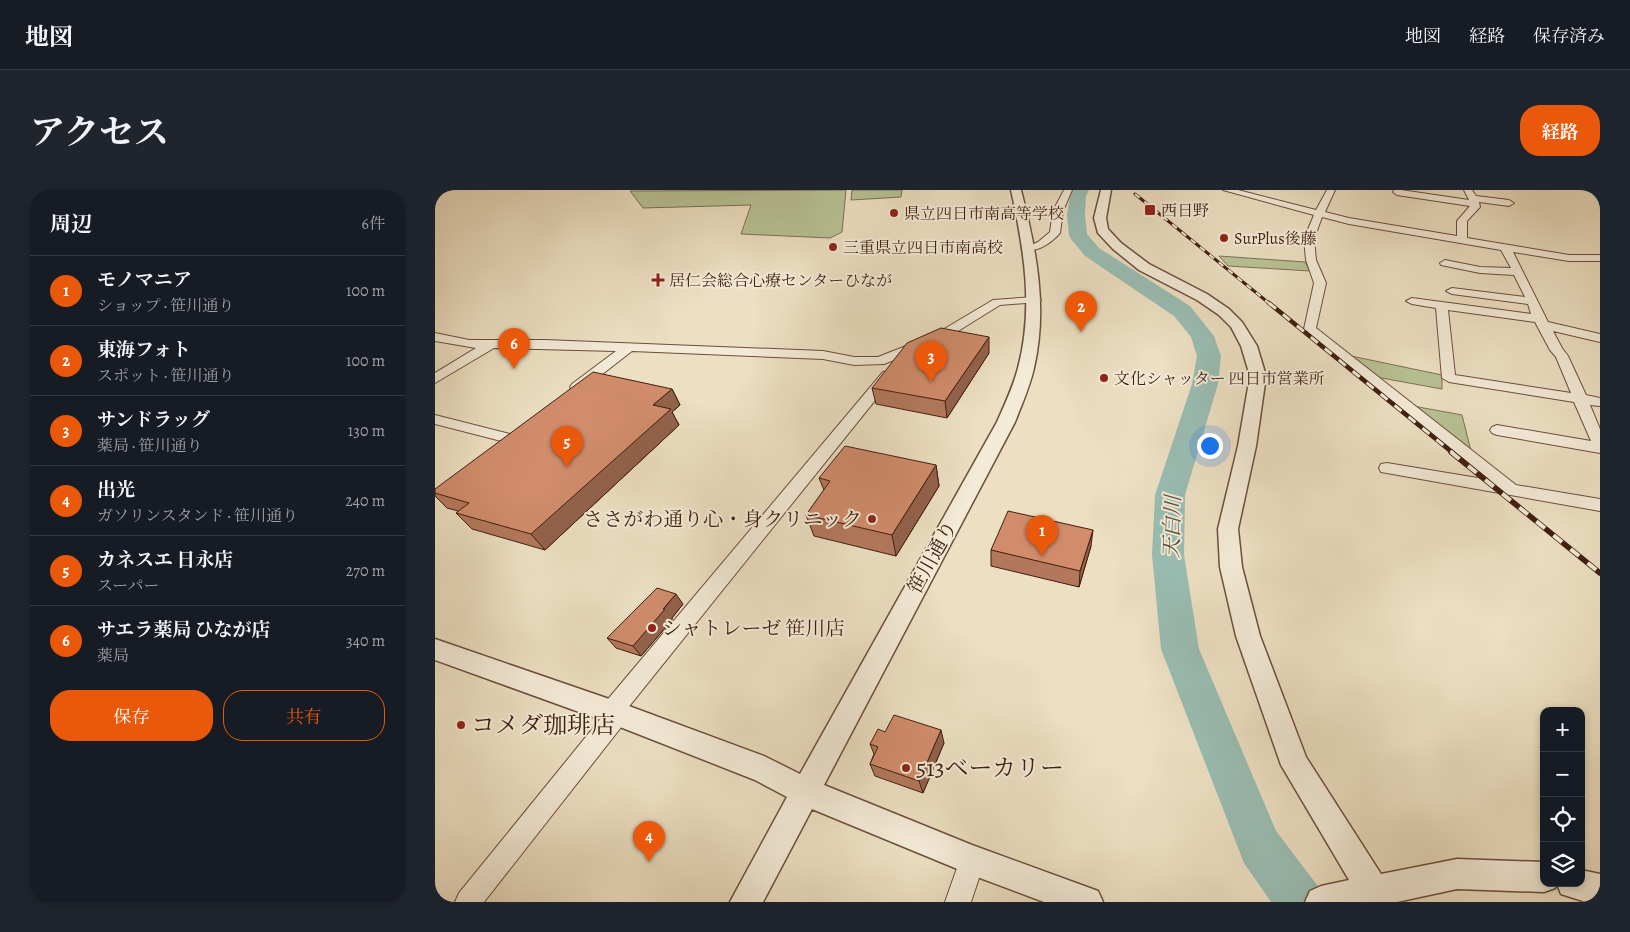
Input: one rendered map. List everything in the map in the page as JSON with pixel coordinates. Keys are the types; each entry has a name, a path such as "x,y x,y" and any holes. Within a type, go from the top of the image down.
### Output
{"street":[{"name":"笹川通り","path":"746,902 1006,422 1026,369 1034,320 1035,300 1030,248 1016,190"},
{"path":"1030,248 1042,244 1055,233 1058,211 1068,190"},
{"path":"1106,190 1100,218 1102,230 1117,246 1144,266 1201,297 1224,312 1237,325 1249,346 1258,376 1247,446 1228,529 1231,567 1247,636 1295,765 1377,897"},
{"path":"1227,190 1319,215 1569,258 1600,258"},
{"path":"1331,190 1309,239 1311,260 1320,283 1310,328 1511,490"},
{"path":"1397,192 1472,197 1509,203"},
{"path":"1462,240 1462,221 1475,207 1472,197"},
{"path":"1505,247 1556,350 1562,356 1600,447"},
{"path":"1445,263 1480,270 1518,272"},
{"path":"1452,290 1533,301"},
{"path":"435,337 469,344 823,356 854,361 879,361 896,356 954,329 997,302 1035,300"},
{"path":"1412,302 1542,322 1600,338"},
{"path":"1441,306 1449,378 1600,402"},
{"path":"435,380 492,344"},
{"path":"562,398 628,348"},
{"path":"467,902 614,713 890,373 896,356"},
{"path":"435,419 509,438"},
{"path":"494,449 524,427"},
{"path":"1497,430 1600,447"},
{"path":"1387,468 1600,505"},
{"path":"435,649 614,713 764,770 806,792 972,860 1087,902"},
{"path":"958,902 972,860"},
{"path":"1331,900 1377,897 1457,874 1540,877"},
{"path":"1585,886 1600,890"}],"green space":[{"path":"846,190 842,232 830,238 741,234 751,205 643,208 630,191"},
{"path":"852,190 902,190 901,197 851,200"},
{"path":"1219,256 1305,262 1310,271 1228,266"},
{"path":"1351,356 1442,375 1442,389 1376,377"},
{"path":"1413,406 1462,415 1471,451"}],"building":[{"path":"941,328 989,337 945,401 872,388 907,343"},
{"path":"593,372 672,389 653,405 671,409 531,534 456,513 469,503 435,493 435,489"},
{"name":"ささがわ通り心・身クリニック","path":"845,446 936,465 892,535 806,515 830,481 819,478"},
{"path":"1008,511 1093,530 1080,571 991,550"},
{"path":"657,588 676,594 633,646 607,638"},
{"name":"513ベーカリー","path":"894,715 941,730 919,781 870,764 878,747 870,744 878,729 885,732"}],"waterway":[{"name":"天白川","path":"1081,190 1078,196 1076,215 1078,235 1092,252 1182,311 1202,336 1209,356 1205,384 1170,495 1168,555 1180,649 1260,847 1300,902"}],"railway":[{"path":"1135,194 1270,304"},
{"path":"1269,303 1453,453"},
{"path":"1451,452 1600,573"}],"place":[{"name":"西日野","path":"1150,210"},
{"name":"県立四日市南高等学校","path":"894,213"},
{"name":"SurPlus後藤","path":"1224,238"},
{"name":"三重県立四日市南高校","path":"833,247"},
{"name":"居仁会総合心療センターひなが","path":"658,280"},
{"name":"東海フォト","path":"1081,332"},
{"name":"サエラ薬局 ひなが店","path":"514,369"},
{"name":"文化シャッター 四日市営業所","path":"1104,378"},
{"name":"サンドラッグ","path":"931,382"},
{"name":"カネスエ 日永店","path":"567,467"},
{"name":"ささがわ通り心・身クリニック","path":"872,519"},
{"name":"モノマニア","path":"1042,556"},
{"name":"シャトレーゼ 笹川店","path":"652,628"},
{"name":"コメダ珈琲店","path":"461,725"},
{"name":"513ベーカリー","path":"906,768"},
{"name":"出光","path":"649,862"}]}
